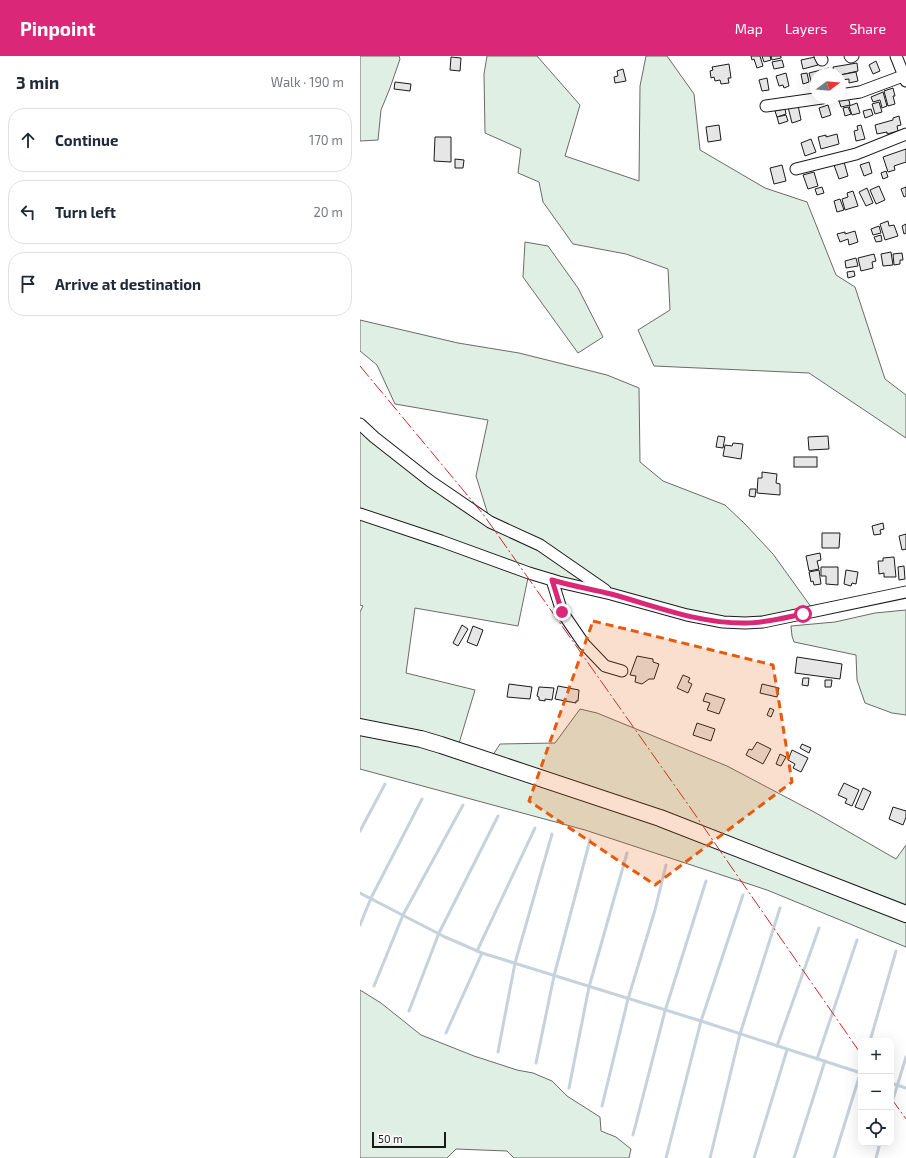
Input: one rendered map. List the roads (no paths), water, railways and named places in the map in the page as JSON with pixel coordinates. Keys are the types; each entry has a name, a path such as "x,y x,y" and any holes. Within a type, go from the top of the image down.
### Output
{"highway":[{"path":"360,727 421,739 441,745 660,818 906,914"}],"street":[{"path":"846,94 860,92 905,79 896,56"},
{"path":"766,106 810,100"},
{"path":"796,169 856,154 906,134"},
{"path":"360,424 374,437 430,480 484,518 540,546 611,594"},
{"path":"360,514 552,580 611,594 687,616 723,622 764,622 906,592"},
{"path":"552,580 562,612 584,644 605,666 622,671"}],"waterway":[{"path":"360,831 385,784"},
{"path":"360,925 371,898 422,799"},
{"path":"374,986 403,915 463,805"},
{"path":"409,1011 439,933 498,816"},
{"path":"477,951 535,828"},
{"path":"498,1052 515,963 552,834"},
{"path":"536,1063 554,976 590,840"},
{"path":"569,1088 589,987 627,853"},
{"path":"602,1106 628,999 655,910 666,865"},
{"path":"633,1135 665,1011 706,881"},
{"path":"360,893 445,937 482,953 701,1021 858,1072"},
{"path":"666,1158 701,1021 743,895"},
{"path":"710,1158 740,1034 780,908"},
{"path":"777,1046 819,928"},
{"path":"817,1059 857,940"},
{"path":"871,1038 896,951"},
{"path":"446,1033 482,953"},
{"path":"754,1158 787,1050"},
{"path":"894,1096 906,1057"},
{"path":"794,1158 825,1061"},
{"path":"834,1158 860,1074"},
{"path":"894,1084 906,1088"},
{"path":"876,1158 879,1146"}]}
